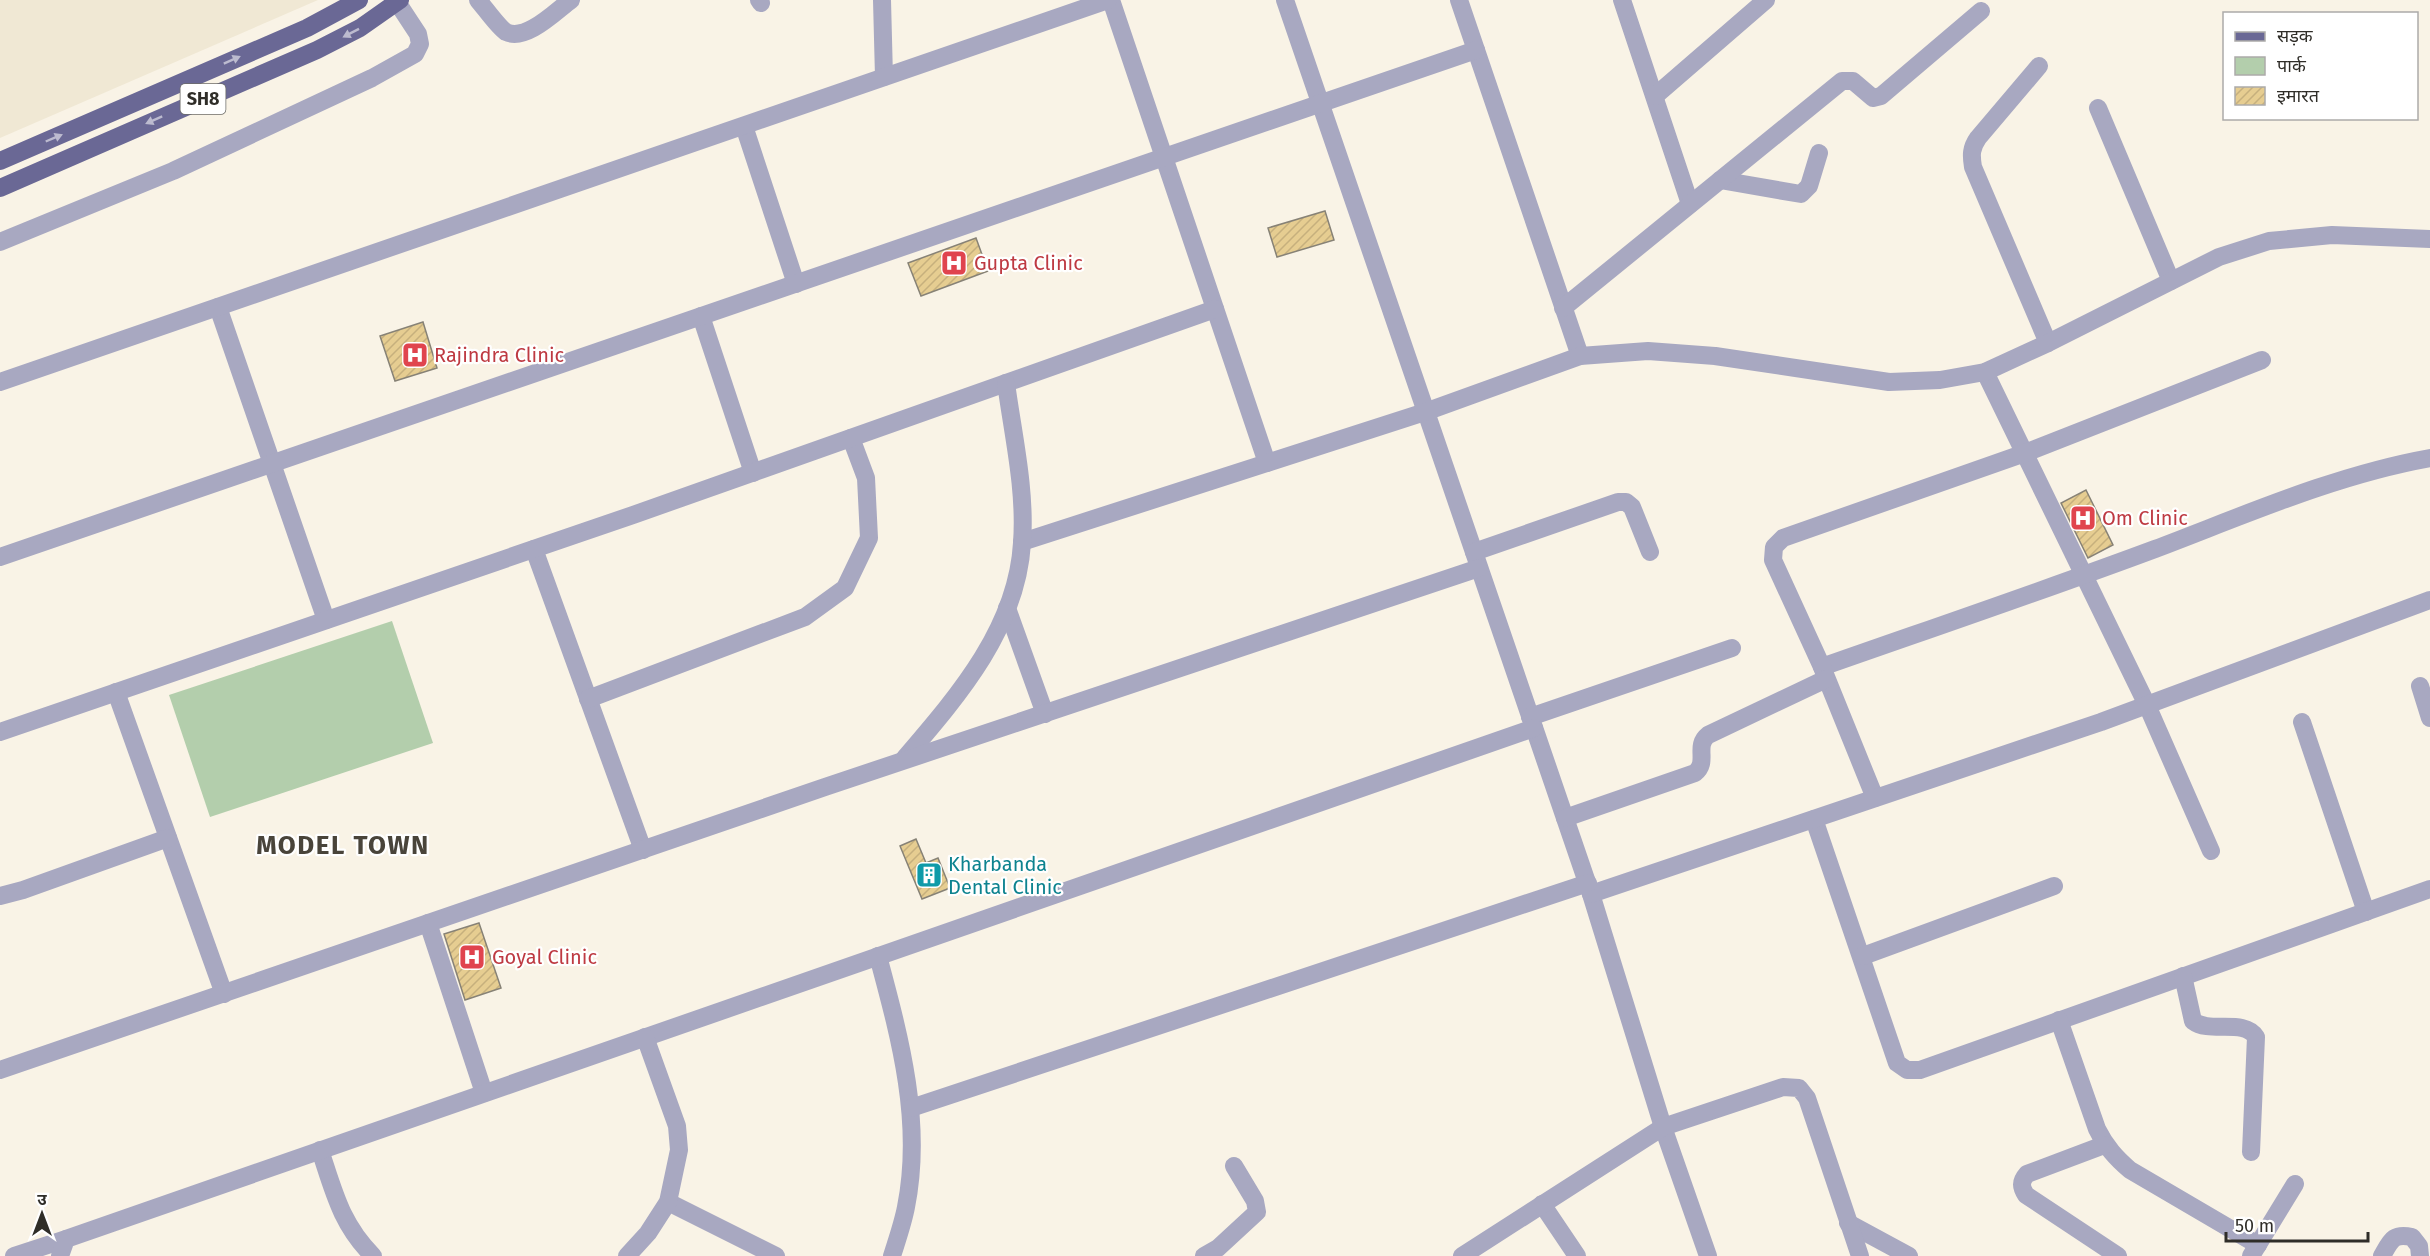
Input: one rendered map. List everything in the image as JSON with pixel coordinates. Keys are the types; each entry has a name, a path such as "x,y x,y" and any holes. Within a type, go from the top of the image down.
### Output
{"main road":[{"name":"SH8","path":"0,161 307,28 359,0"},
{"name":"SH8","path":"0,188 317,50 360,28 398,1"},
{"path":"82,126 92,147"}],"street":[{"path":"478,0 506,32 520,34 534,28 571,0"},
{"path":"882,0 884,77"},
{"path":"0,382 1109,0 1267,463"},
{"path":"1285,0 1590,889 1663,1127 1708,1256"},
{"path":"1459,0 1580,356"},
{"path":"1622,0 1690,204"},
{"path":"1654,96 1766,0"},
{"path":"0,242 173,171 372,78 415,54 420,44 418,34 398,1"},
{"path":"1563,308 1842,81 1853,81 1869,96 1881,96 1981,10"},
{"path":"0,557 1476,50"},
{"path":"2039,66 1978,138 1973,145 1971,156 1973,167 2048,343"},
{"path":"2098,108 2171,281"},
{"path":"744,126 796,284"},
{"path":"1720,180 1801,194 1809,186 1819,153"},
{"path":"1023,542 1425,411 1580,356 1648,351 1715,356 1889,382 1940,380 1985,372 2048,343 2219,256 2269,241 2332,235 2430,239"},
{"path":"218,307 326,620"},
{"path":"0,732 753,473 1215,309"},
{"path":"701,316 753,473"},
{"path":"1875,798 1824,673 1773,560 1774,547 1783,538 2025,453 2262,360"},
{"path":"1985,372 2147,705 2211,851"},
{"path":"903,761 955,699 981,662 1016,585 1023,542 1020,483 1006,383"},
{"path":"588,699 805,617 845,588 869,538 866,478 851,438"},
{"path":"1565,818 1695,772 1700,769 1702,762 1700,747 1702,739 1824,673 2335,482 2394,464 2430,458"},
{"path":"0,1070 1045,714 1477,560 1618,502 1626,502 1632,507 1650,552"},
{"path":"534,549 643,850"},
{"path":"911,1108 1814,819 2147,705 2430,600"},
{"path":"1007,608 1045,714"},
{"path":"14,1256 63,1247 320,1150 878,956 1732,648"},
{"path":"2420,686 2430,718"},
{"path":"116,692 224,994"},
{"path":"2302,722 2366,912"},
{"path":"1814,819 1863,956 1897,1063 1907,1070 1920,1070 2430,890"},
{"path":"0,896 23,890 168,838"},
{"path":"1863,956 2054,886"},
{"path":"428,923 484,1093"},
{"path":"878,956 900,1038 911,1108 911,1168 906,1208 892,1256"},
{"path":"2183,976 2193,1021 2205,1026 2245,1029 2253,1032 2256,1037 2251,1152"},
{"path":"2059,1020 2104,1145 2130,1170 2254,1250 2295,1184"},
{"path":"627,1256 648,1233 668,1202 679,1150 677,1126 645,1037"},
{"path":"1462,1256 1663,1127 1783,1087 1799,1088 1807,1098 1860,1256"},
{"path":"2104,1145 2027,1174 2022,1180 2022,1188 2026,1195 2118,1256"},
{"path":"320,1150 338,1207 357,1239 373,1256"},
{"path":"1204,1256 1218,1248 1257,1212 1255,1201 1234,1166"},
{"path":"668,1202 776,1256"},
{"path":"1542,1204 1577,1256"},
{"path":"1848,1223 1909,1256"},
{"path":"2382,1256 2391,1239 2402,1235 2412,1237 2419,1246 2420,1256"}],"shaded area":[{"path":"0,0 318,0 0,138"}],"green space":[{"path":"392,621 433,743 210,817 169,695"}],"building":[{"path":"1325,211 1334,240 1277,257 1268,228"},
{"path":"976,238 988,271 921,296 908,263"},
{"path":"423,322 437,368 395,381 380,336"},
{"path":"2086,490 2113,545 2088,558 2061,503"},
{"name":"Kharbanda Dental Clinic","path":"916,839 926,863 938,858 950,888 922,899 900,846"},
{"path":"479,923 501,988 465,1000 444,934"}],"place":[{"name":"Gupta Clinic","path":"954,263"},
{"name":"Rajindra Clinic","path":"415,355"},
{"name":"Om Clinic","path":"2083,518"},
{"name":"Kharbanda Dental Clinic","path":"929,875"},
{"name":"Goyal Clinic","path":"472,957"}],"district":[{"name":"MODEL TOWN","path":"343,845"}]}
